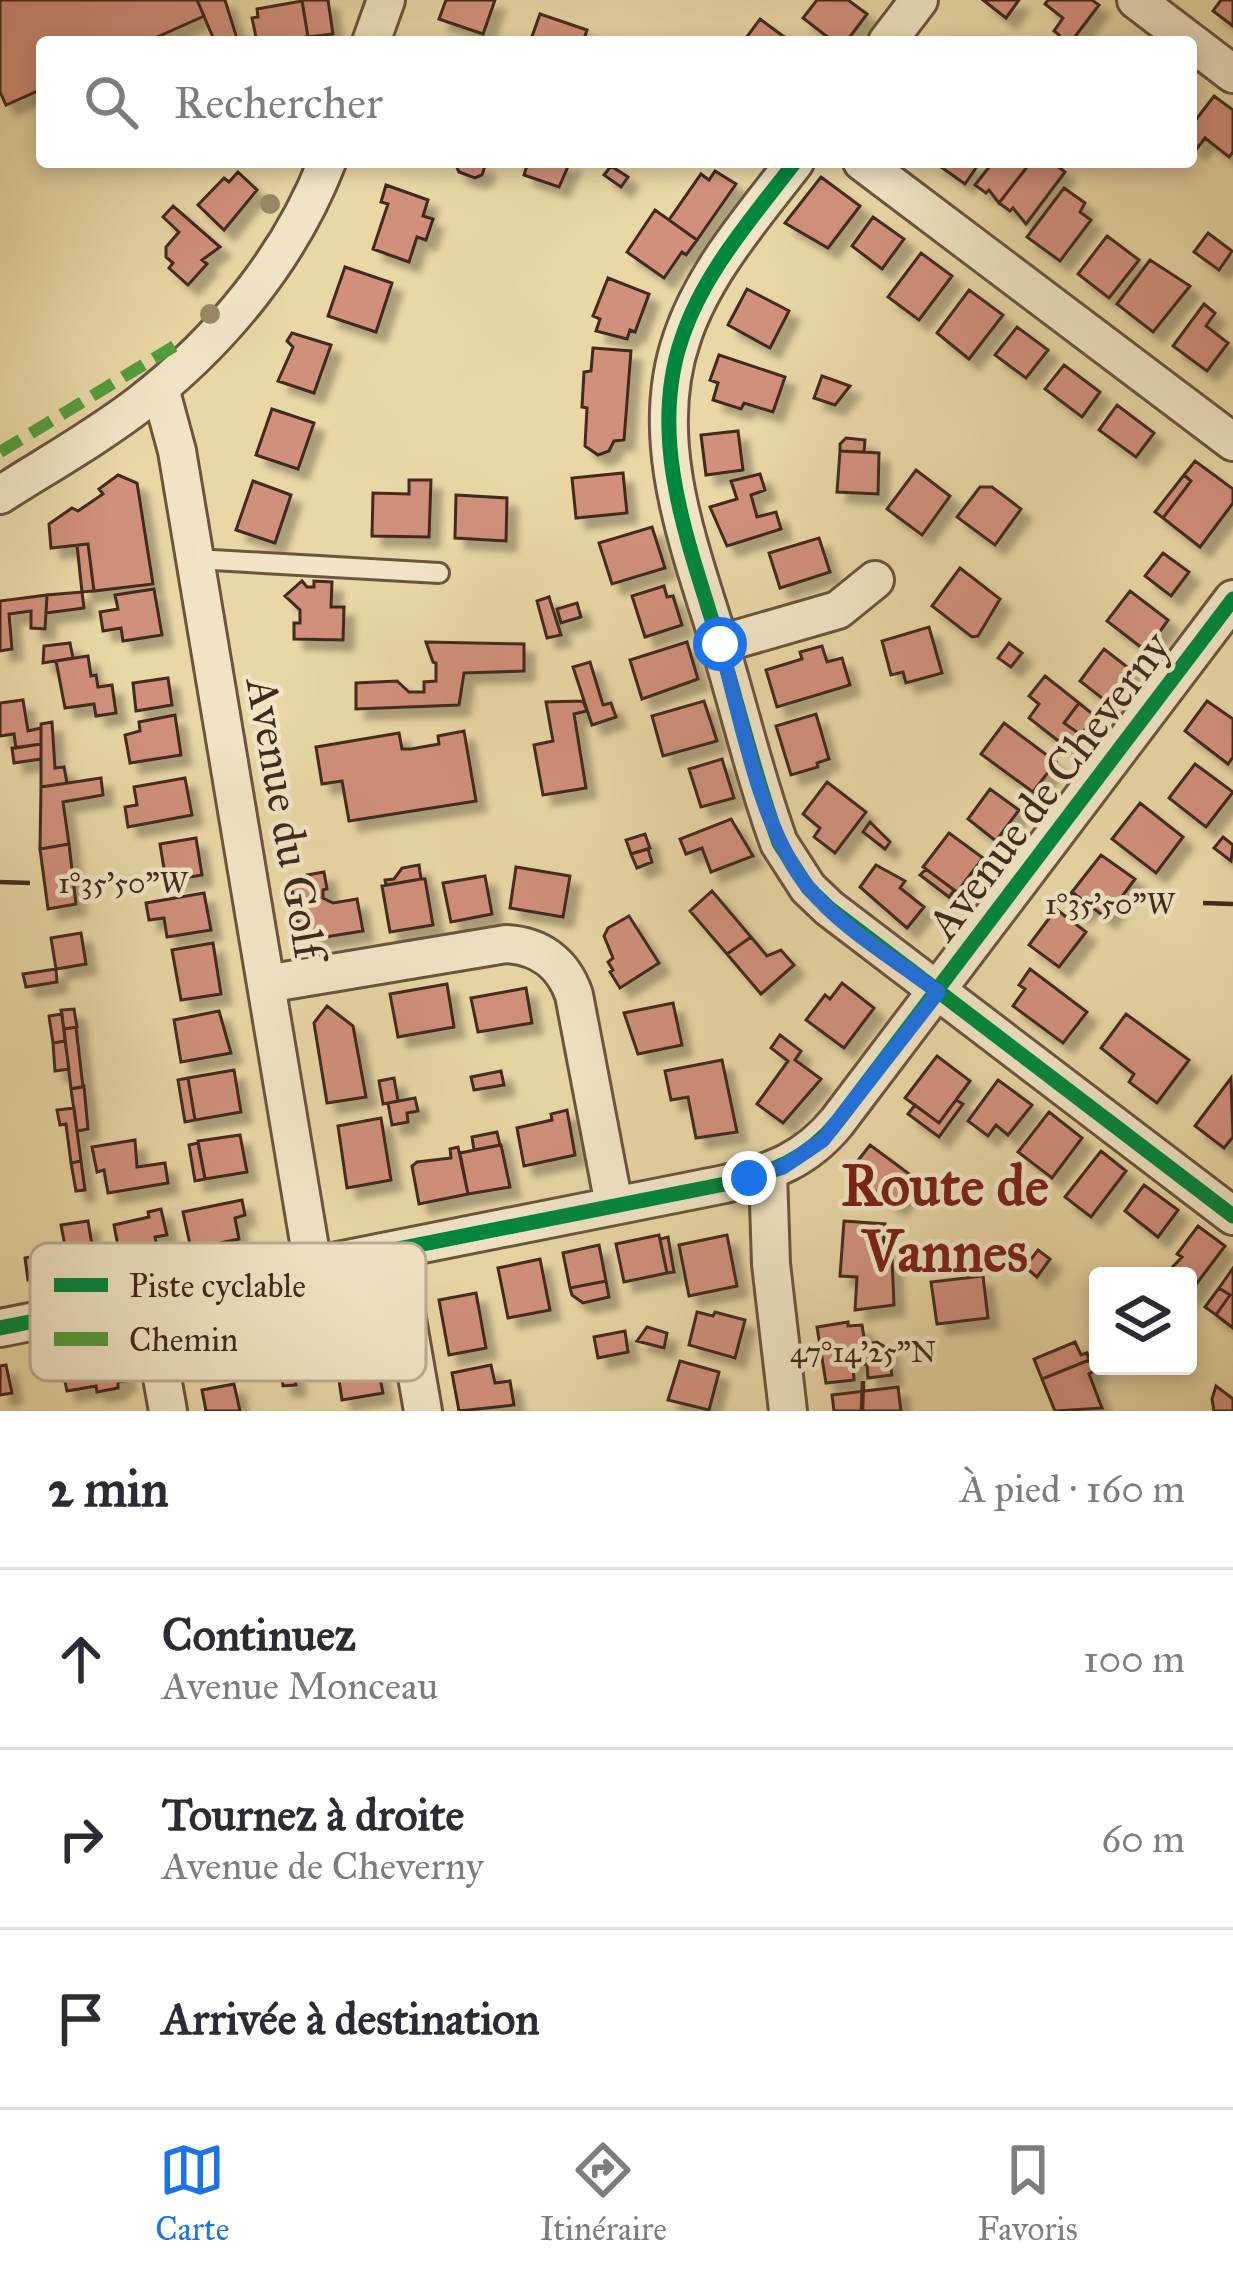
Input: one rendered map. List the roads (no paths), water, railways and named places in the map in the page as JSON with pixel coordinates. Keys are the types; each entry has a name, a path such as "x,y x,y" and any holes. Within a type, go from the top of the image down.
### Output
{"street":[{"path":"373,36 386,0"},
{"path":"891,36 919,0"},
{"path":"1136,0 1183,36"},
{"path":"1197,47 1233,74"},
{"path":"0,495 160,388 217,332 271,270 299,226 324,168"},
{"path":"791,168 707,283 681,340 673,374 669,445 676,500 771,820 795,870 829,908 1227,1200"},
{"path":"870,168 1233,442"},
{"name":"Avenue du Golf","path":"160,388 172,421 309,1243"},
{"path":"720,644 838,610 875,580"},
{"name":"Avenue de Cheverny","path":"426,1243 769,1172 823,1140 1233,599"},
{"path":"266,984 506,944 527,947 553,960 574,995 614,1205"},
{"path":"769,1172 771,1264 788,1411"},
{"name":"Avenue de Cheverny","path":"0,1328 30,1322"},
{"path":"163,1381 168,1411"},
{"path":"418,1381 423,1411"}],"lane":[{"path":"195,560 439,573"}],"district":[{"name":"Route de Vannes","path":"945,1218"}]}
